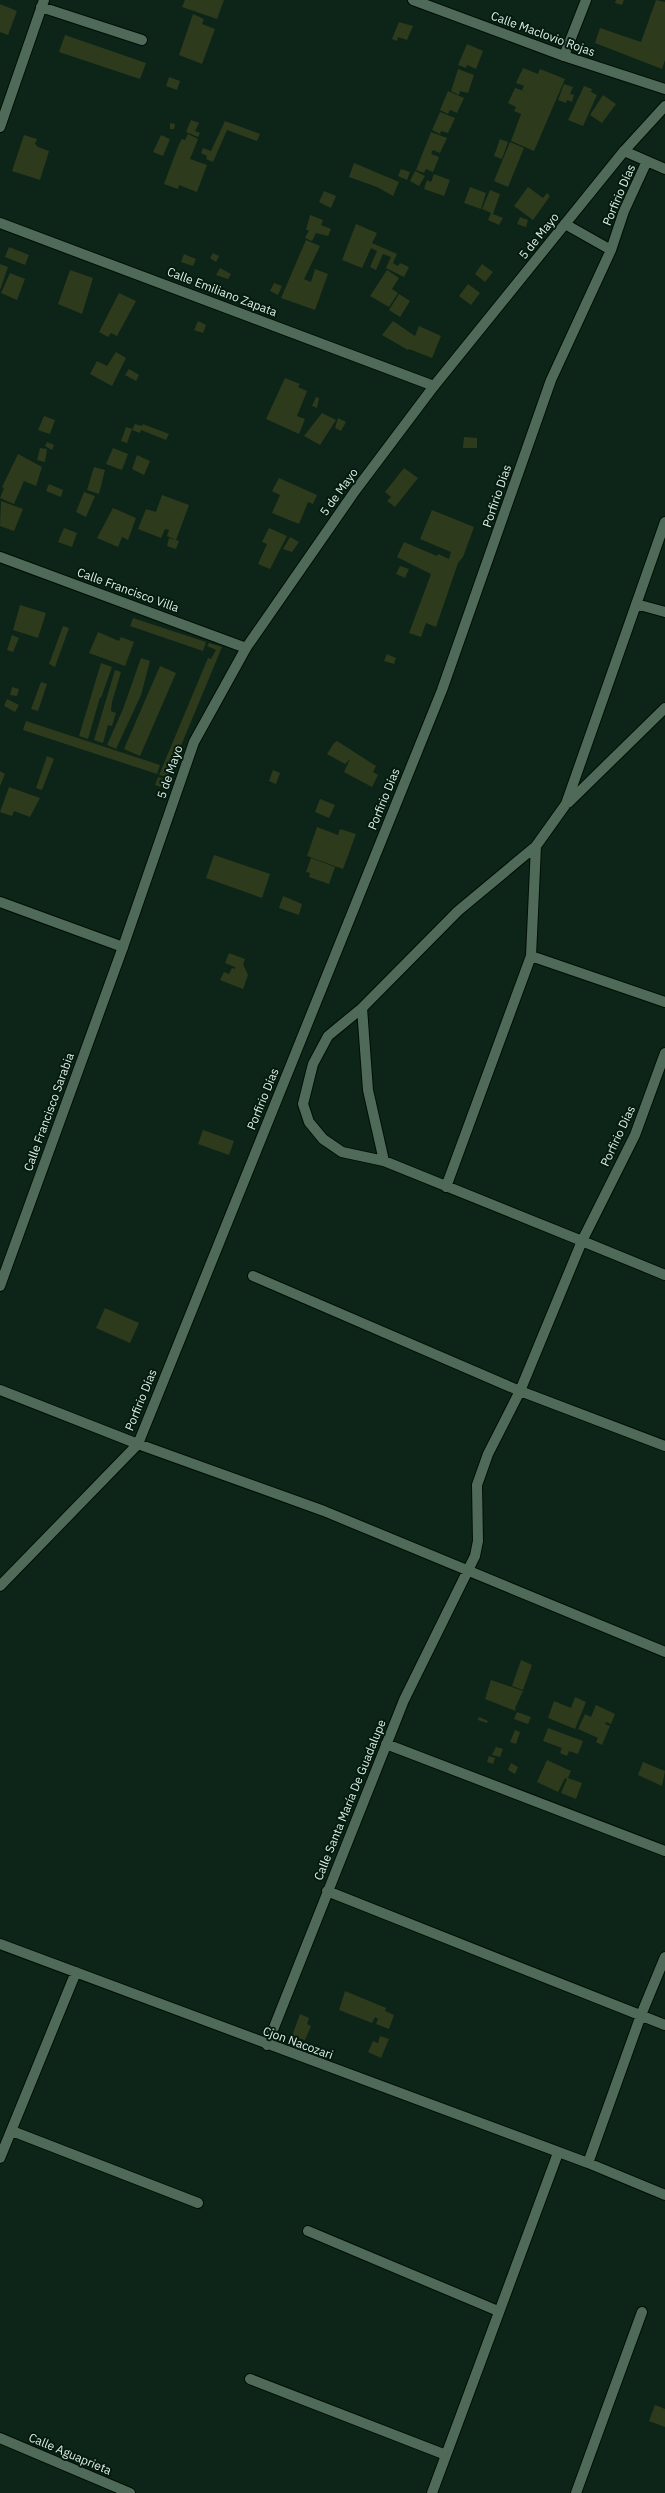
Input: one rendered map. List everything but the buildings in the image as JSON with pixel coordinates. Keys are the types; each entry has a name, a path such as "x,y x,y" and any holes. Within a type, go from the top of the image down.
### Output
{"street":[{"name":"Calle Maclovio Rojas","path":"413,0 564,56 665,89"},
{"path":"564,56 586,0"},
{"path":"0,127 42,4 142,40"},
{"name":"5 de Mayo","path":"123,947 194,742 246,648 355,491 434,386 624,152 665,106"},
{"path":"624,152 665,169"},
{"name":"Porfirio Días","path":"138,1444 442,690 551,380 611,250 624,211 647,161"},
{"name":"Calle Emiliano Zapata","path":"0,223 434,386"},
{"path":"565,224 611,250"},
{"path":"566,804 665,522"},
{"name":"Calle Francisco Villa","path":"0,557 246,648"},
{"path":"636,604 665,612"},
{"path":"665,708 566,804 536,846 458,911 362,1008 328,1036 313,1064 302,1104 309,1122 323,1139 342,1152 384,1161 665,1275"},
{"path":"446,1187 531,956 536,846"},
{"path":"0,902 123,947"},
{"name":"Calle Francisco Sarabia","path":"0,1286 123,947"},
{"path":"531,956 665,1002"},
{"path":"362,1008 368,1090 384,1161"},
{"name":"Porfirio Días","path":"520,1391 588,1226 635,1135 665,1053"},
{"path":"253,1276 520,1391 665,1446"},
{"path":"0,1390 138,1444 324,1511 665,1652"},
{"name":"Calle Santa María De Guadalupe","path":"267,2045 386,1744 467,1569 475,1556 478,1541 477,1485 488,1454 520,1391"},
{"path":"0,1586 138,1444"},
{"path":"386,1744 665,1851"},
{"path":"327,1891 431,1934 665,2025"},
{"name":"Cjon Nacozari","path":"0,1944 267,2045 588,2163 665,2195"},
{"path":"588,2163 642,2015 665,1958"},
{"path":"0,2158 76,1972"},
{"path":"12,2131 198,2203"},
{"path":"432,2493 498,2311 558,2153"},
{"path":"308,2231 498,2311"},
{"path":"576,2493 608,2401 642,2312"},
{"path":"250,2379 446,2455"},
{"name":"Calle Aguaprieta","path":"0,2438 130,2493"}]}
